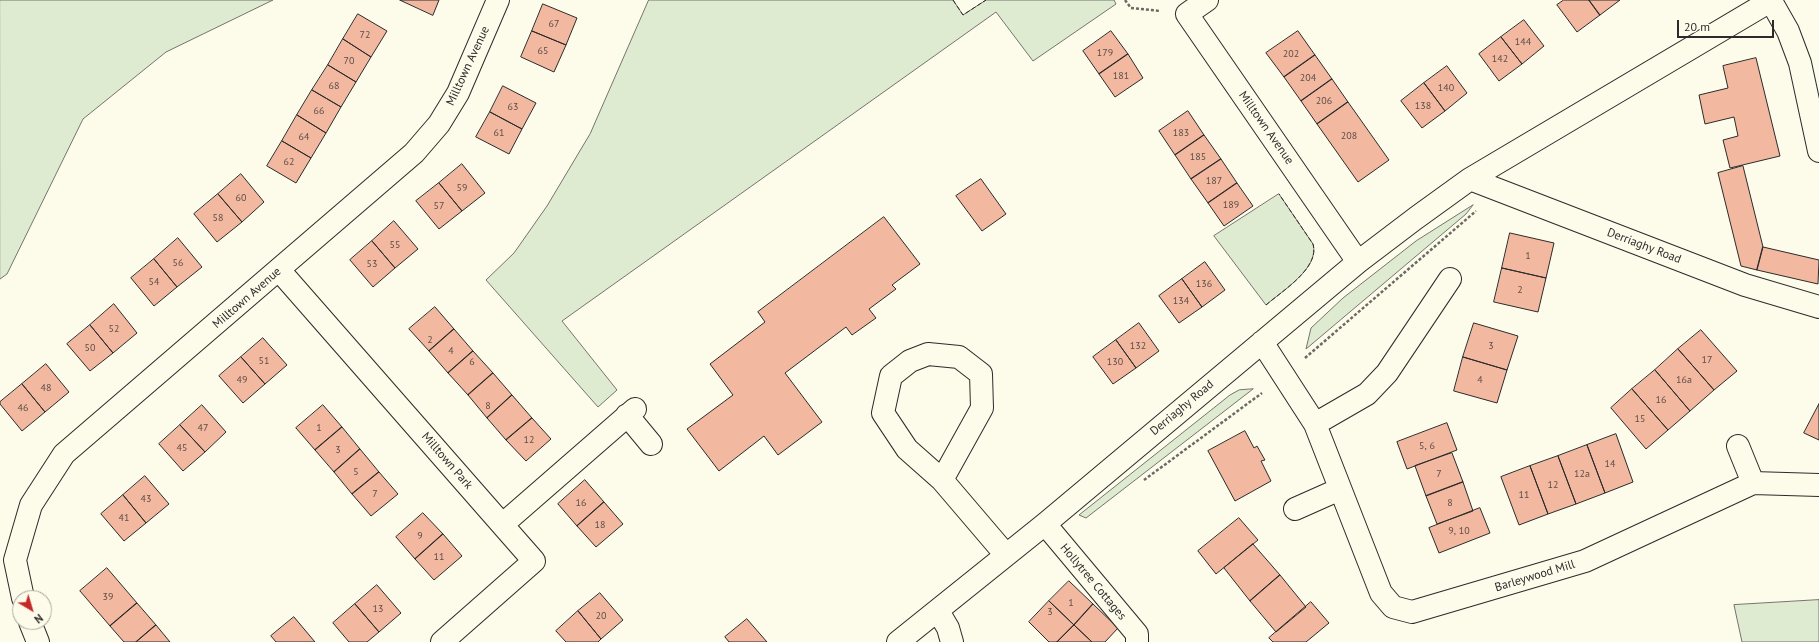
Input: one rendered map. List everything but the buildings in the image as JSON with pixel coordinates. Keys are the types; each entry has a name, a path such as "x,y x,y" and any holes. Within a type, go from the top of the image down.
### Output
{"street":[{"name":"Milltown Avenue","path":"21,590 15,560 31,505 64,454 414,153 438,124 458,93 498,0"},
{"path":"1187,14 1207,0"},
{"path":"1772,0 1788,31 1800,63 1819,150"},
{"name":"Derriaghy Road","path":"898,642 1044,524 1358,262 1416,218 1470,179 1772,0"},
{"name":"Milltown Avenue","path":"1187,14 1358,262"},
{"name":"Derriaghy Road","path":"1470,179 1745,285 1819,306"},
{"name":"Milltown Park","path":"279,270 534,561 442,642"},
{"path":"1315,424 1367,394 1387,373 1450,279"},
{"name":"Barleywood Mill","path":"1262,342 1315,424 1381,593 1393,607 1412,612 1584,561 1753,483"},
{"path":"942,480 982,408 982,374 959,357 928,354 910,361 891,376 883,413 907,449 942,480 1006,555"},
{"path":"502,524 631,412 651,444"},
{"path":"1738,446 1753,483 1819,486"},
{"path":"1295,509 1340,489"},
{"name":"Hollytree Cottages","path":"1044,524 1137,634 1136,642"},
{"path":"938,611 948,628 952,642"},
{"path":"33,630 38,642"}],"path":[{"path":"1125,0 1131,8 1187,14"}],"green space":[{"path":"0,0 273,0 166,52 83,119 7,274 0,279"},
{"path":"649,0 953,0 963,15 986,0 1114,0 1116,4 1033,61 996,12 562,321 617,390 598,407 486,280 514,253 547,206 590,134"},
{"path":"1279,194 1313,244 1314,253 1311,262 1298,278 1266,305 1214,236"},
{"path":"1473,205 1466,214 1306,349 1311,328 1343,298 1416,241"},
{"path":"1253,389 1086,518 1079,515 1230,395 1239,390"},
{"path":"1819,600 1819,642 1742,642 1734,605"}],"fence":[{"path":"953,0 963,15 986,0"},
{"path":"1266,305 1298,278 1311,262 1314,253 1313,244 1279,194"}]}
